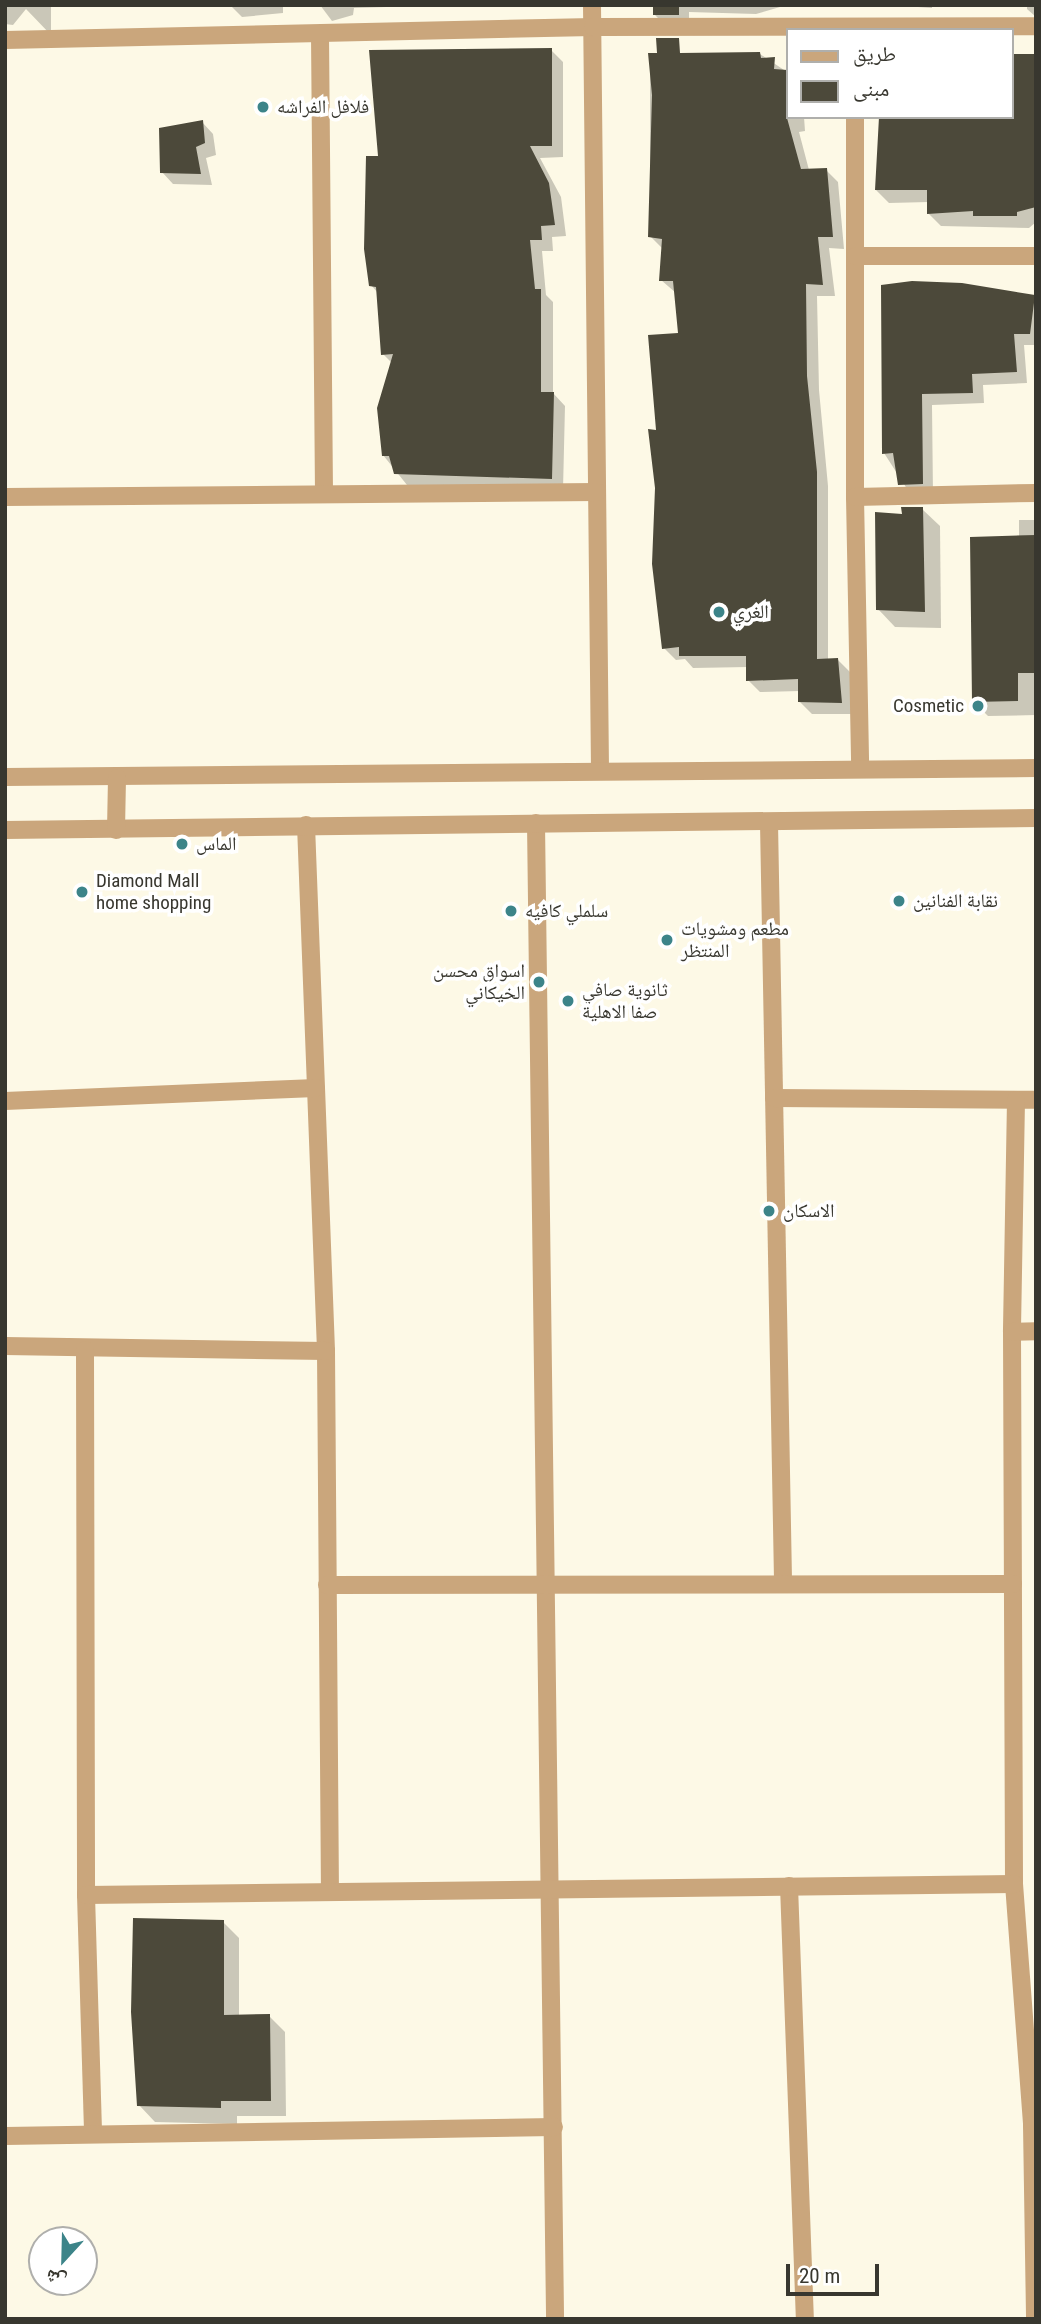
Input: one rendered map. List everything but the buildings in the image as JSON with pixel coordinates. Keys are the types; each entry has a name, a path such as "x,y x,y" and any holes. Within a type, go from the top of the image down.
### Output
{"street":[{"path":"592,5 600,769"},
{"path":"5,40 593,27 1036,26"},
{"path":"320,35 324,494"},
{"path":"855,119 855,496 860,769"},
{"path":"856,256 1036,256"},
{"path":"5,497 597,492"},
{"path":"855,496 1036,493"},
{"path":"5,777 117,778 600,769 1036,768"},
{"path":"116,830 117,778"},
{"path":"5,830 1036,818"},
{"path":"536,823 552,1889 555,2319"},
{"path":"769,823 783,1583"},
{"path":"306,825 326,1351 330,1892"},
{"path":"5,1101 316,1088"},
{"path":"774,1098 1036,1100"},
{"path":"1016,1100 1012,1332 1014,1884 1034,2125 1035,2319"},
{"path":"1012,1332 1036,1331"},
{"path":"5,1346 85,1350 326,1351"},
{"path":"85,1350 86,1895 93,2134"},
{"path":"327,1585 547,1582 1013,1584"},
{"path":"86,1895 1014,1884"},
{"path":"789,1886 805,2319"},
{"path":"5,2136 554,2127"}],"place":[{"name":"فلافل الفراشه","path":"263,107"},
{"name":"الغري","path":"719,612"},
{"name":"Cosmetic","path":"978,706"},
{"name":"الماس","path":"182,844"},
{"name":"Diamond Mall home shopping","path":"82,892"},
{"name":"نقابة الفنانين","path":"899,901"},
{"name":"سلملي كافيه","path":"511,911"},
{"name":"مطعم ومشويات المنتظر","path":"667,940"},
{"name":"اسواق محسن الخيكاني","path":"539,982"},
{"name":"ثانوية صافي صفا الاهلية","path":"568,1001"},
{"name":"الاسكان","path":"769,1211"}]}
